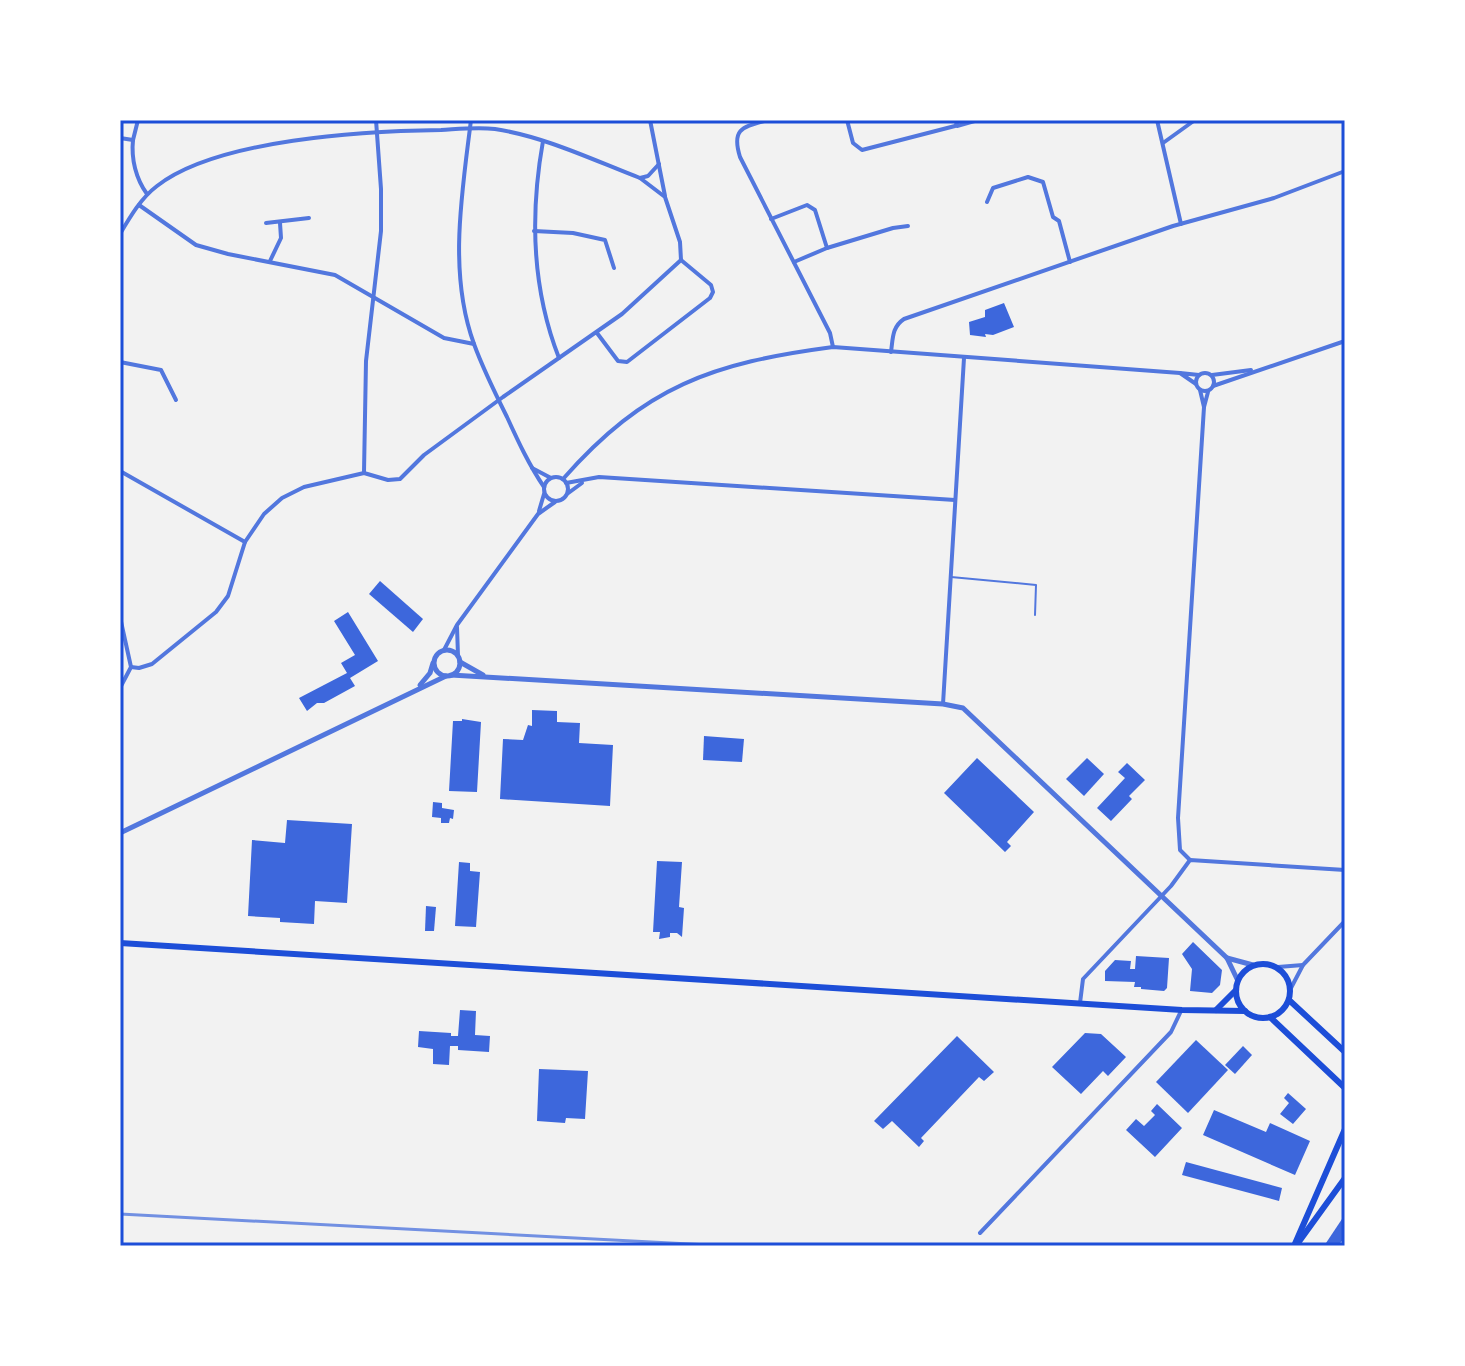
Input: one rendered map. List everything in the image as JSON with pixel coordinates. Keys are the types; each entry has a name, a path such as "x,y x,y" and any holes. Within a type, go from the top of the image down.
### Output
{"main road":[{"path":"120,943 1214,1012 1245,1011 1261,1018 1278,1014 1289,1000 1291,988 1284,972 1278,967 1253,965 1241,974 1236,990 1214,1012"},
{"path":"1236,990 1245,1011"},
{"path":"1289,1000 1345,1052"},
{"path":"1270,1017 1345,1091"},
{"path":"1295,1246 1345,1129"},
{"path":"1295,1246 1345,1178"}],"street":[{"path":"138,120 133,140 134,161 139,181 147,194"},
{"path":"364,473 366,361 381,231 376,120"},
{"path":"471,120 459,228 462,288 474,344 499,402 544,487 538,514"},
{"path":"597,333 618,361 627,362 710,298 713,292 711,285 681,260 680,242 665,197 650,120"},
{"path":"847,120 853,143 862,150 978,120"},
{"path":"955,126 959,120"},
{"path":"1157,120 1181,224"},
{"path":"1163,143 1195,120"},
{"path":"764,121 745,127 737,134 735,143 830,333 833,347"},
{"path":"120,234 126,218 147,194 181,171 217,158 314,138 377,130 495,129 543,141 640,178 665,197"},
{"path":"120,138 133,140"},
{"path":"543,141 534,231 536,261 545,312 559,358"},
{"path":"640,178 648,176 659,164"},
{"path":"891,352 893,331 897,323 904,319 1181,224 1274,198 1345,171"},
{"path":"987,202 993,188 1028,177 1043,182 1053,217 1059,221 1070,262"},
{"path":"139,205 196,245 335,275 444,338 474,344"},
{"path":"771,219 807,205 815,210 827,248"},
{"path":"266,223 309,218"},
{"path":"270,261 281,238 280,223"},
{"path":"794,262 827,248 908,226"},
{"path":"534,231 573,233 605,240 614,268"},
{"path":"131,667 152,664 216,612 228,596 245,542 264,514 282,498 304,487 364,473 388,480 400,479 434,447 597,333 643,297 681,260"},
{"path":"1345,341 1257,369 1213,386 1208,391 1204,407 1178,809 1178,843 1183,855 1190,860 1345,870"},
{"path":"564,481 591,447 660,394 738,363 787,353 833,347 1199,375 1257,369"},
{"path":"943,704 964,358"},
{"path":"120,362 161,370 176,400"},
{"path":"1180,373 1208,391"},
{"path":"1199,375 1198,387 1204,407"},
{"path":"1212,375 1213,386"},
{"path":"532,468 564,481 599,477 955,500"},
{"path":"120,471 245,542"},
{"path":"544,487 551,478"},
{"path":"417,689 430,673 436,655 444,650 457,625 538,514 588,479"},
{"path":"564,481 567,494"},
{"path":"544,494 555,502"},
{"path":"120,617 131,667 120,688"},
{"path":"120,833 457,670 457,625"},
{"path":"444,650 452,651 488,677"},
{"path":"434,662 436,670 448,675 943,704 963,708 1227,958 1238,981"},
{"path":"1080,1003 1083,979 1161,896 1190,860"},
{"path":"1291,988 1303,965 1345,921"},
{"path":"1227,958 1253,965"},
{"path":"1278,967 1303,965"},
{"path":"980,1233 1171,1032 1182,1010"}],"lane":[{"path":"950,577 1036,585 1035,615"}],"building":[{"path":"1004,303 1014,327 993,335 985,334 986,337 970,335 969,322 985,317 985,310"},
{"path":"380,581 423,619 413,632 369,594"},
{"path":"348,612 378,661 350,678 355,686 324,703 317,703 307,711 299,698 347,673 341,663 355,655 334,621"},
{"path":"532,710 557,711 557,722 580,723 579,743 613,745 610,806 500,799 503,739 523,740 528,725 532,726"},
{"path":"453,721 481,722 477,792 449,791"},
{"path":"704,736 744,739 742,762 703,760"},
{"path":"977,758 1034,812 1007,842 1011,846 1005,852 944,793"},
{"path":"1087,758 1104,774 1084,796 1066,779"},
{"path":"1127,763 1145,780 1111,821 1097,808 1125,778 1118,772"},
{"path":"433,802 442,803 442,808 454,810 449,823 441,823 441,818 432,817"},
{"path":"287,820 352,824 347,903 315,901 314,924 248,916 252,840 285,843"},
{"path":"657,861 682,862 679,907 684,908 682,937 670,933 670,937 659,939 660,932 653,932"},
{"path":"459,862 470,863 470,871 480,872 476,927 455,926"},
{"path":"426,906 436,907 434,931 425,931"},
{"path":"1193,942 1222,970 1220,985 1212,993 1190,991 1192,969 1182,954"},
{"path":"1136,956 1169,958 1167,988 1164,991 1134,987 1135,982 1105,981 1105,971 1115,960 1131,961 1130,969 1135,969"},
{"path":"460,1010 476,1011 475,1035 490,1036 489,1052 458,1050 458,1046 450,1046 449,1065 433,1064 433,1049 418,1047 419,1031 458,1036"},
{"path":"1085,1033 1101,1034 1126,1057 1108,1076 1103,1071 1081,1094 1052,1067"},
{"path":"957,1036 994,1072 984,1081 979,1077 921,1138 924,1141 919,1147 892,1121 883,1129 874,1121"},
{"path":"1196,1040 1228,1070 1188,1113 1156,1082"},
{"path":"1243,1046 1252,1055 1235,1074 1225,1065"},
{"path":"539,1069 588,1071 585,1119 566,1118 565,1123 537,1121"},
{"path":"1288,1093 1306,1109 1293,1124 1280,1114 1289,1103 1284,1098"},
{"path":"1157,1104 1182,1128 1155,1157 1126,1130 1136,1119 1144,1126 1155,1115 1151,1111"},
{"path":"1214,1110 1266,1132 1270,1123 1310,1141 1295,1175 1203,1135"},
{"path":"1186,1162 1282,1188 1279,1201 1182,1175"},
{"path":"1342,1219 1345,1221 1345,1237 1338,1246 1324,1246"}],"railway":[{"path":"120,1214 728,1246"}]}
